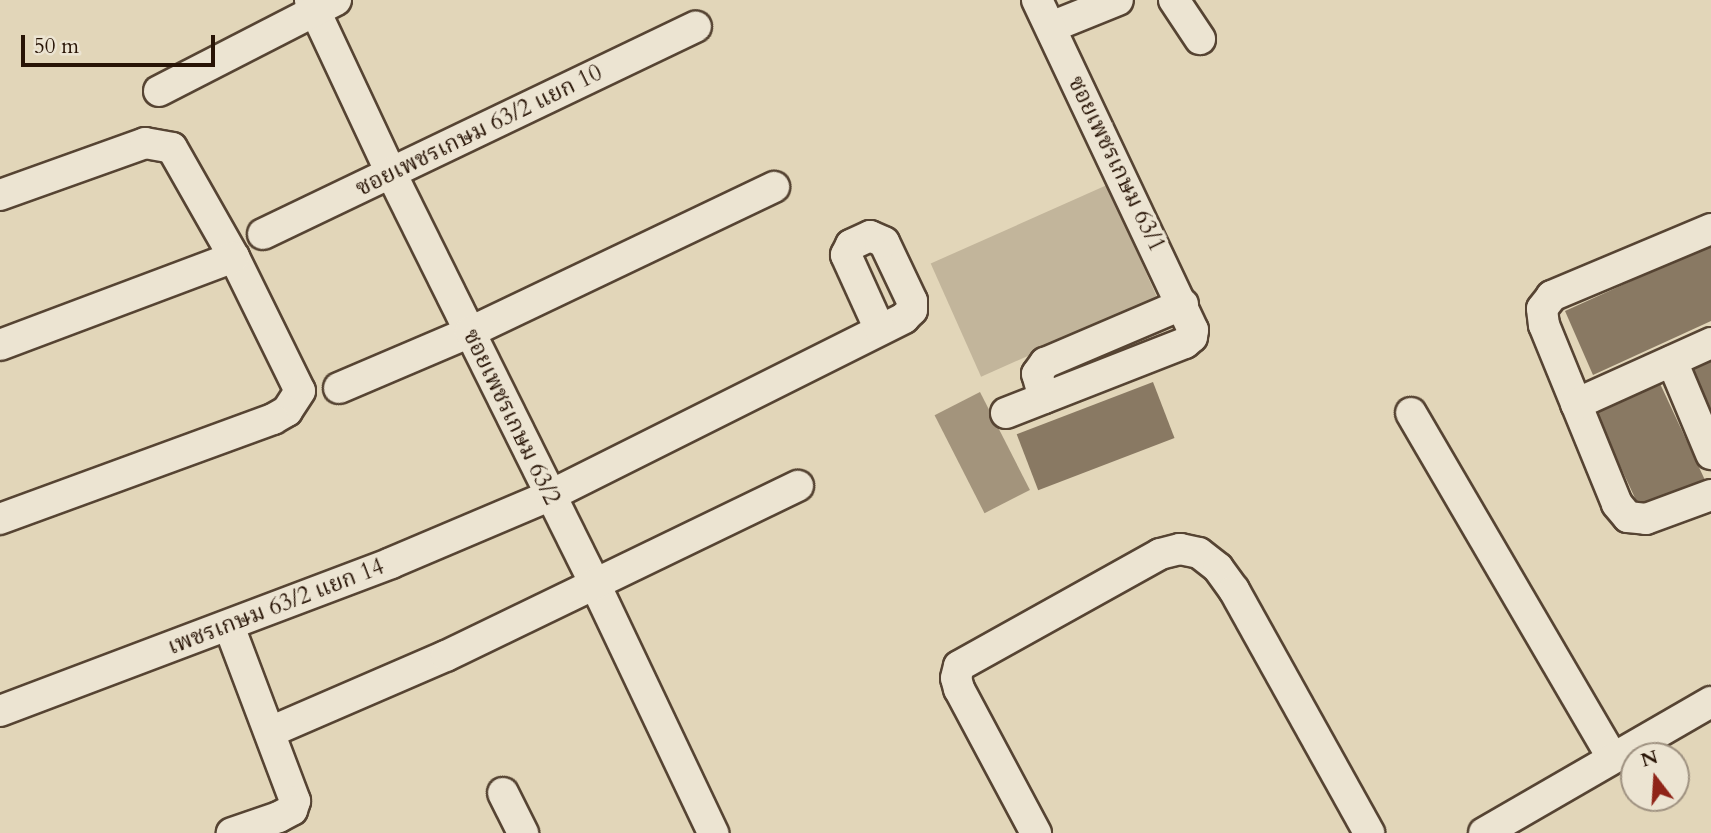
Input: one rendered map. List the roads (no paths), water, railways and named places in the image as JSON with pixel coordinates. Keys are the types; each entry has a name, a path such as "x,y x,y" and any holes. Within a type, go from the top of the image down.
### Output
{"street":[{"name":"ซอยเพชรเกษม 63/1","path":"1006,413 1044,398 1037,374 1045,363 1188,317 1037,0"},
{"path":"1051,27 1118,0"},
{"path":"1174,0 1200,39"},
{"path":"159,91 320,3"},
{"name":"ซอยเพชรเกษม 63/2","path":"320,3 391,173 595,584 703,830"},
{"name":"ซอยเพชรเกษม 63/2 แยก 10","path":"262,234 696,27"},
{"path":"0,195 145,143 172,148 234,257 300,391 287,411 0,519"},
{"path":"339,388 470,332 774,187"},
{"path":"1711,229 1552,296 1542,309 1544,325 1617,504 1628,517 1646,519 1711,495"},
{"path":"0,345 234,257"},
{"name":"เพชรเกษม 63/2 แยก 14","path":"0,711 391,563 549,496 880,330"},
{"path":"1576,404 1711,343"},
{"path":"1672,361 1711,454"},
{"path":"1411,413 1612,757"},
{"path":"270,732 446,656 798,486"},
{"path":"1036,833 959,689 956,678 959,666 1160,554 1180,548 1199,554 1218,568 1234,590 1368,833"},
{"path":"229,626 295,801 292,810 279,817 232,833"},
{"path":"1484,833 1711,702"},
{"path":"503,793 523,833"}]}
